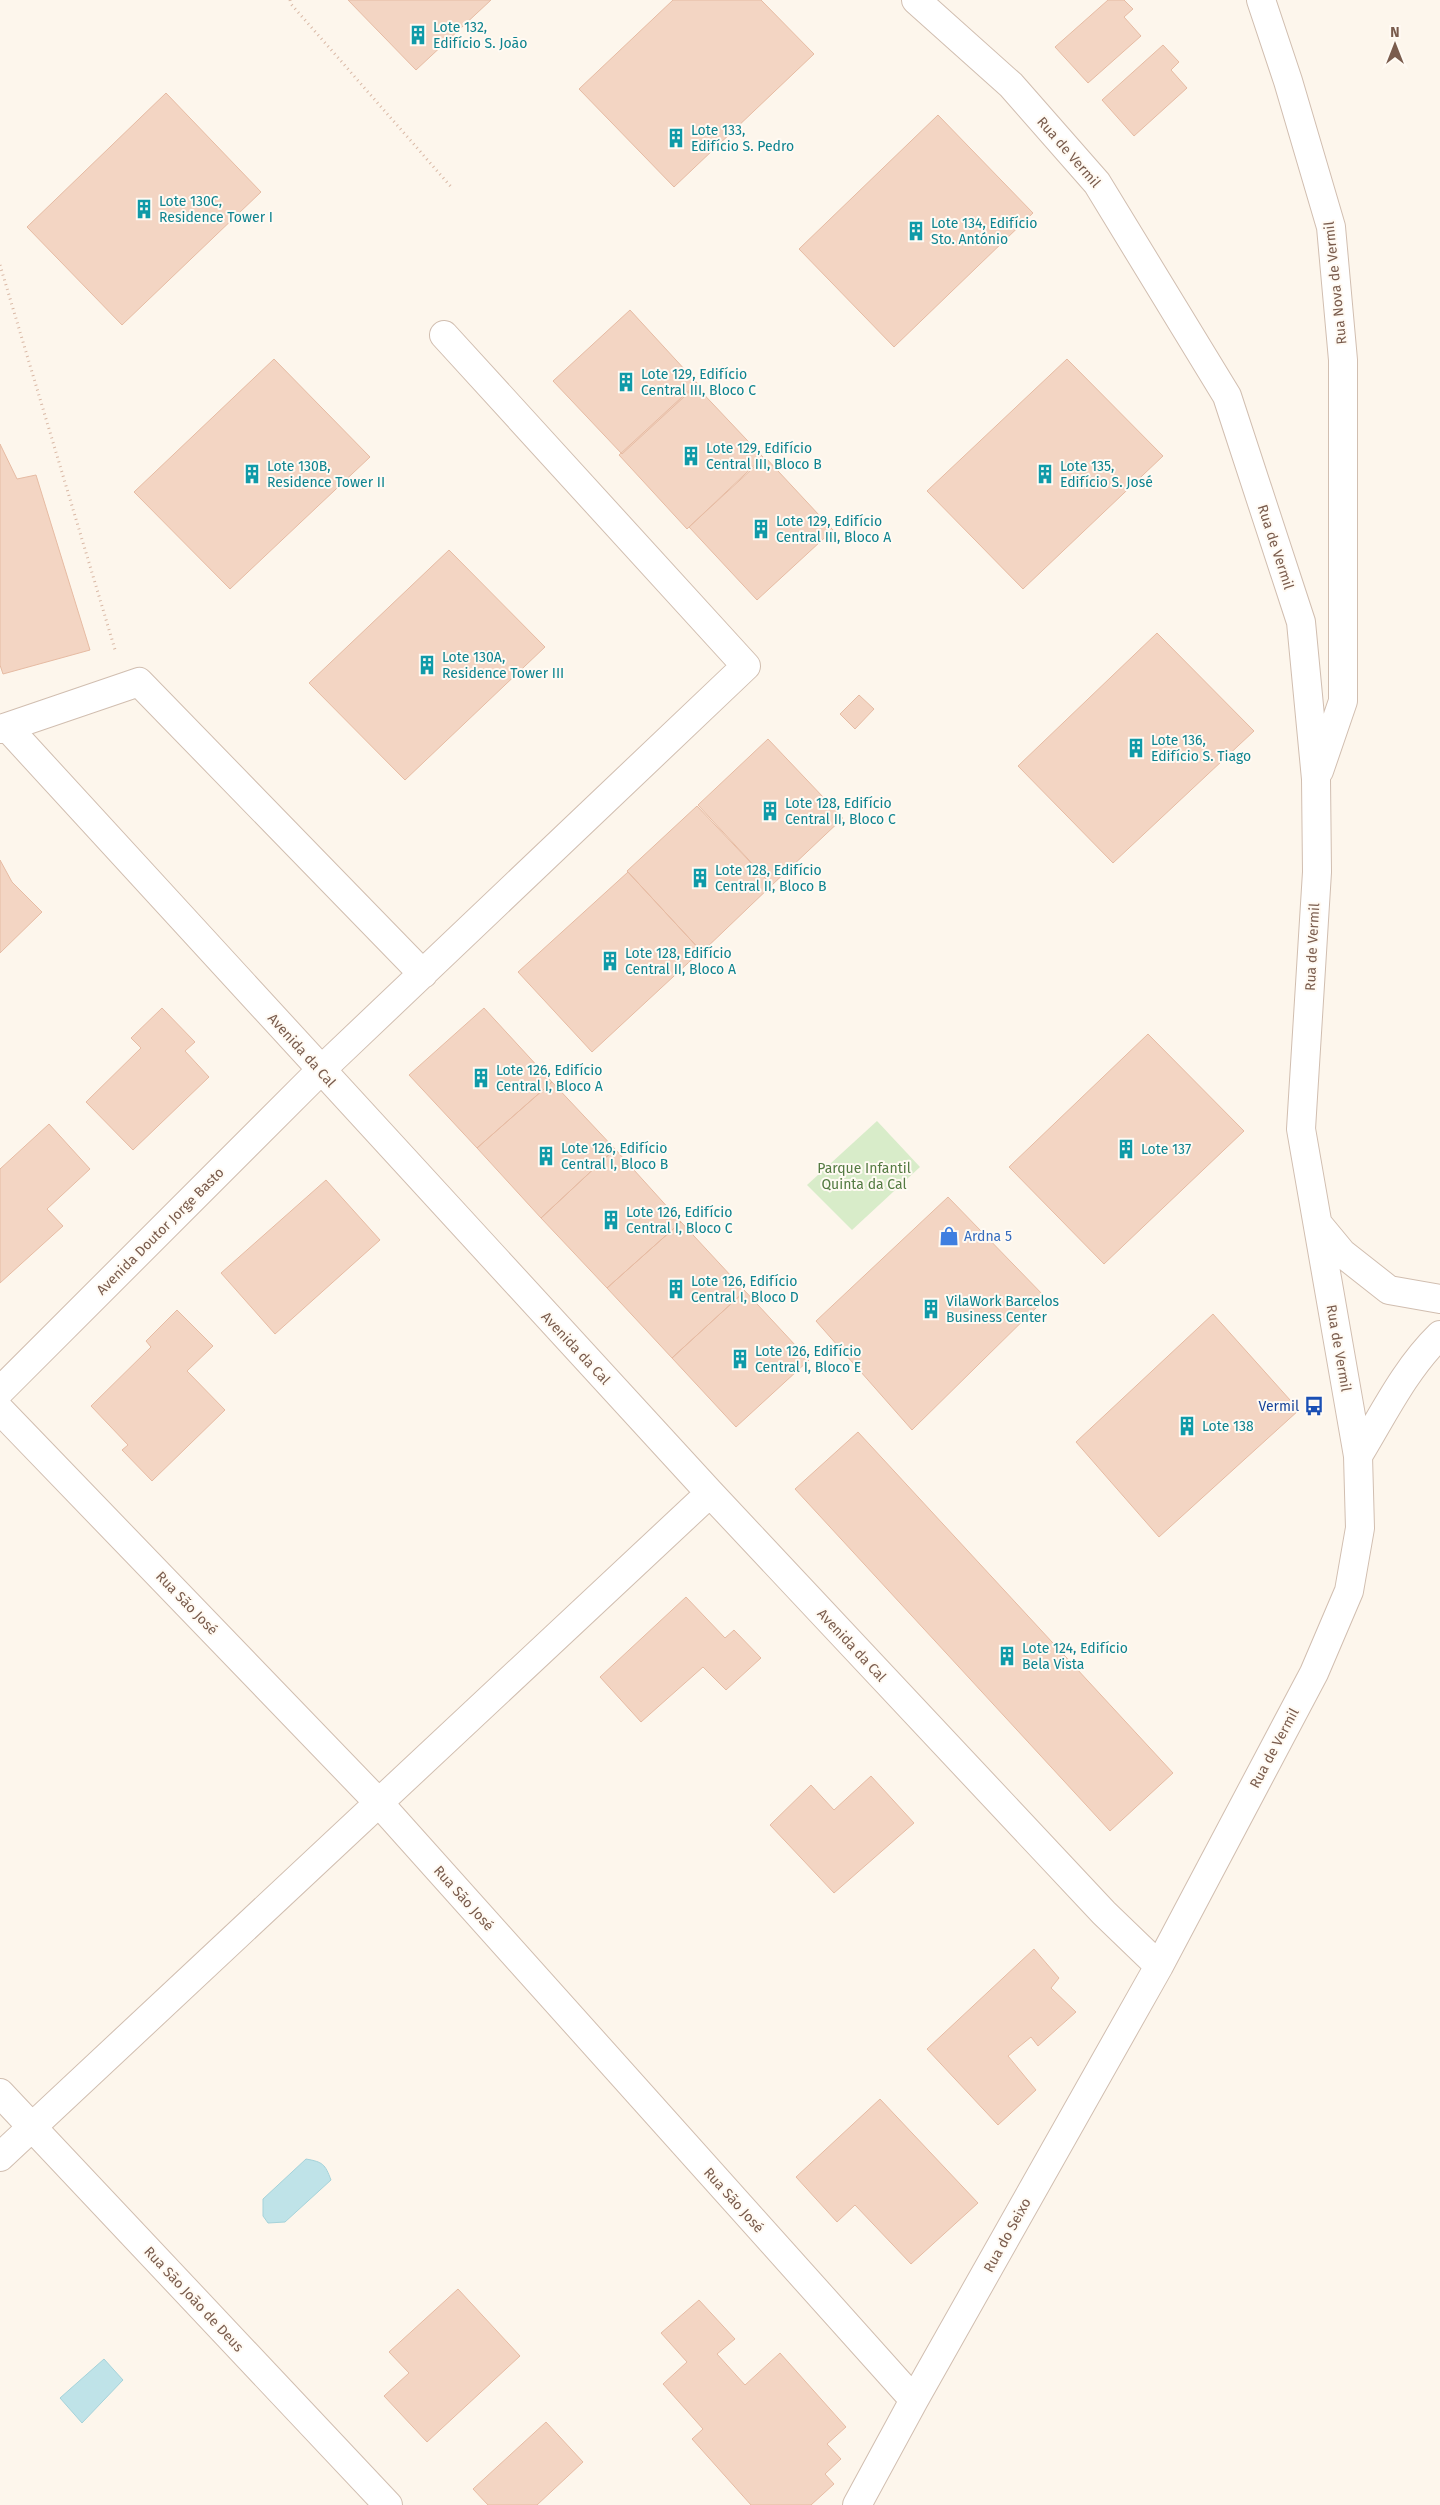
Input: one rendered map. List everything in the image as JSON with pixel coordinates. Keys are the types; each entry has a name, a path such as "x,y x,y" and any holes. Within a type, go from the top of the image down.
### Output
{"street":[{"name":"Rua de Vermil","path":"916,0 1011,85 1098,183 1227,396 1301,622 1316,779 1317,872 1301,1128 1358,1456 1360,1528 1349,1591 1314,1673 1159,1966"},
{"name":"Rua Nova de Vermil","path":"1261,0 1288,81 1331,228 1343,360 1343,701 1316,779"},
{"name":"Avenida Doutor Jorge Basto","path":"0,1390 320,1071 746,666 444,335"},
{"path":"4,728 140,682 423,974"},
{"name":"Avenida da Cal","path":"4,728 710,1493 1104,1913 1159,1966"},
{"path":"1317,1223 1342,1254 1389,1290 1440,1299"},
{"path":"1358,1456 1396,1391 1429,1345 1440,1335"},
{"name":"Rua São José","path":"0,1410 379,1803 914,2400"},
{"path":"0,2156 710,1493"},
{"name":"Rua do Seixo","path":"857,2505 914,2400 1159,1966"},
{"name":"Rua São João de Deus","path":"0,2093 388,2505"}],"path":[{"path":"290,0 291,4 453,189"},
{"path":"0,265 126,687"}],"green space":[{"name":"Parque Infantil Quinta da Cal","path":"877,1121 920,1167 852,1230 807,1185"}],"water":[{"path":"306,2159 323,2165 331,2180 285,2222 268,2223 263,2216 263,2199"},
{"path":"104,2359 123,2380 82,2423 60,2398"}],"building":[{"name":"Lote 132, Edifício S. João","path":"348,0 491,0 416,70"},
{"name":"Lote 133, Edifício S. Pedro","path":"673,0 761,0 814,54 674,187 579,89"},
{"path":"1108,0 1124,0 1133,9 1124,17 1141,36 1088,83 1055,47"},
{"path":"1163,45 1179,62 1171,70 1187,88 1134,136 1102,100"},
{"name":"Lote 130C, Residence Tower I","path":"166,93 261,192 122,325 27,227"},
{"name":"Lote 134, Edifício Sto. António","path":"938,115 1033,213 894,347 799,249"},
{"name":"Lote 129, Edifício Central III, Bloco C","path":"630,310 698,384 622,454 553,381"},
{"name":"Lote 130B, Residence Tower II","path":"274,359 370,457 230,589 134,492"},
{"name":"Lote 135, Edifício S. José","path":"1067,359 1163,456 1023,589 927,491"},
{"name":"Lote 129, Edifício Central III, Bloco B","path":"695,385 763,457 687,529 619,455"},
{"path":"0,444 17,479 36,475 90,650 3,674 0,665"},
{"name":"Lote 129, Edifício Central III, Bloco A","path":"765,457 833,530 757,600 689,527"},
{"name":"Lote 130A, Residence Tower III","path":"449,550 545,647 405,780 309,683"},
{"name":"Lote 136, Edifício S. Tiago","path":"1157,633 1254,731 1113,863 1018,766"},
{"path":"859,695 874,709 855,729 840,714"},
{"name":"Lote 128, Edifício Central II, Bloco C","path":"768,739 843,818 772,885 698,805"},
{"name":"Lote 128, Edifício Central II, Bloco B","path":"697,806 772,885 702,952 627,871"},
{"path":"0,860 12,882 42,912 0,953"},
{"name":"Lote 128, Edifício Central II, Bloco A","path":"628,872 701,951 592,1052 518,972"},
{"path":"162,1008 195,1042 185,1051 209,1077 133,1150 86,1102 141,1048 131,1038"},
{"name":"Lote 126, Edifício Central I, Bloco A","path":"484,1008 552,1082 477,1148 409,1075"},
{"name":"Lote 137","path":"1148,1034 1244,1131 1104,1264 1009,1167"},
{"name":"Lote 126, Edifício Central I, Bloco B","path":"552,1082 615,1149 541,1218 477,1148"},
{"path":"49,1124 90,1169 47,1209 63,1226 0,1283 0,1169"},
{"name":"Lote 126, Edifício Central I, Bloco C","path":"615,1149 681,1222 607,1288 541,1218"},
{"path":"326,1180 380,1240 275,1334 221,1273"},
{"name":"VilaWork Barcelos Business Center","path":"948,1197 1046,1298 912,1430 816,1321"},
{"name":"Lote 126, Edifício Central I, Bloco D","path":"681,1222 745,1291 672,1358 607,1288"},
{"name":"Lote 126, Edifício Central I, Bloco E","path":"745,1291 809,1360 736,1427 672,1358"},
{"path":"177,1310 213,1346 187,1371 225,1410 152,1481 122,1450 128,1445 91,1406 151,1347 146,1341"},
{"name":"Lote 138","path":"1213,1314 1299,1410 1159,1537 1076,1442"},
{"name":"Lote 124, Edifício Bela Vista","path":"858,1432 1173,1773 1110,1831 795,1489"},
{"path":"686,1597 725,1638 734,1630 761,1658 726,1690 703,1667 641,1722 600,1677"},
{"path":"871,1776 914,1823 834,1893 770,1825 811,1785 834,1810"},
{"path":"1034,1949 1059,1978 1051,1988 1076,2012 1038,2046 1031,2037 1008,2056 1036,2090 998,2125 927,2049"},
{"path":"880,2099 978,2203 911,2264 855,2205 837,2222 796,2177"},
{"path":"458,2289 520,2356 427,2442 384,2396 409,2373 389,2352"},
{"path":"699,2300 735,2339 717,2354 745,2385 780,2353 846,2427 827,2444 841,2459 825,2474 834,2484 811,2505 751,2505 692,2439 703,2429 663,2384 687,2362 661,2333"},
{"path":"546,2422 583,2462 537,2505 488,2505 473,2489"}],"place":[{"name":"Lote 132, Edifício S. João","path":"418,35"},
{"name":"Lote 133, Edifício S. Pedro","path":"676,138"},
{"name":"Lote 130C, Residence Tower I","path":"144,209"},
{"name":"Lote 134, Edifício Sto. António","path":"916,231"},
{"name":"Lote 129, Edifício Central III, Bloco C","path":"626,382"},
{"name":"Lote 129, Edifício Central III, Bloco B","path":"691,456"},
{"name":"Lote 130B, Residence Tower II","path":"252,474"},
{"name":"Lote 135, Edifício S. José","path":"1045,474"},
{"name":"Lote 129, Edifício Central III, Bloco A","path":"761,529"},
{"name":"Lote 130A, Residence Tower III","path":"427,665"},
{"name":"Lote 136, Edifício S. Tiago","path":"1136,748"},
{"name":"Lote 128, Edifício Central II, Bloco C","path":"770,811"},
{"name":"Lote 128, Edifício Central II, Bloco B","path":"700,878"},
{"name":"Lote 128, Edifício Central II, Bloco A","path":"610,961"},
{"name":"Lote 126, Edifício Central I, Bloco A","path":"481,1078"},
{"name":"Lote 137","path":"1126,1149"},
{"name":"Lote 126, Edifício Central I, Bloco B","path":"546,1156"},
{"name":"Lote 126, Edifício Central I, Bloco C","path":"611,1220"},
{"name":"Ardna 5","path":"949,1236"},
{"name":"Lote 126, Edifício Central I, Bloco D","path":"676,1289"},
{"name":"VilaWork Barcelos Business Center","path":"931,1309"},
{"name":"Lote 126, Edifício Central I, Bloco E","path":"740,1359"},
{"name":"Vermil","path":"1314,1406"},
{"name":"Lote 138","path":"1187,1426"},
{"name":"Lote 124, Edifício Bela Vista","path":"1007,1656"}]}
